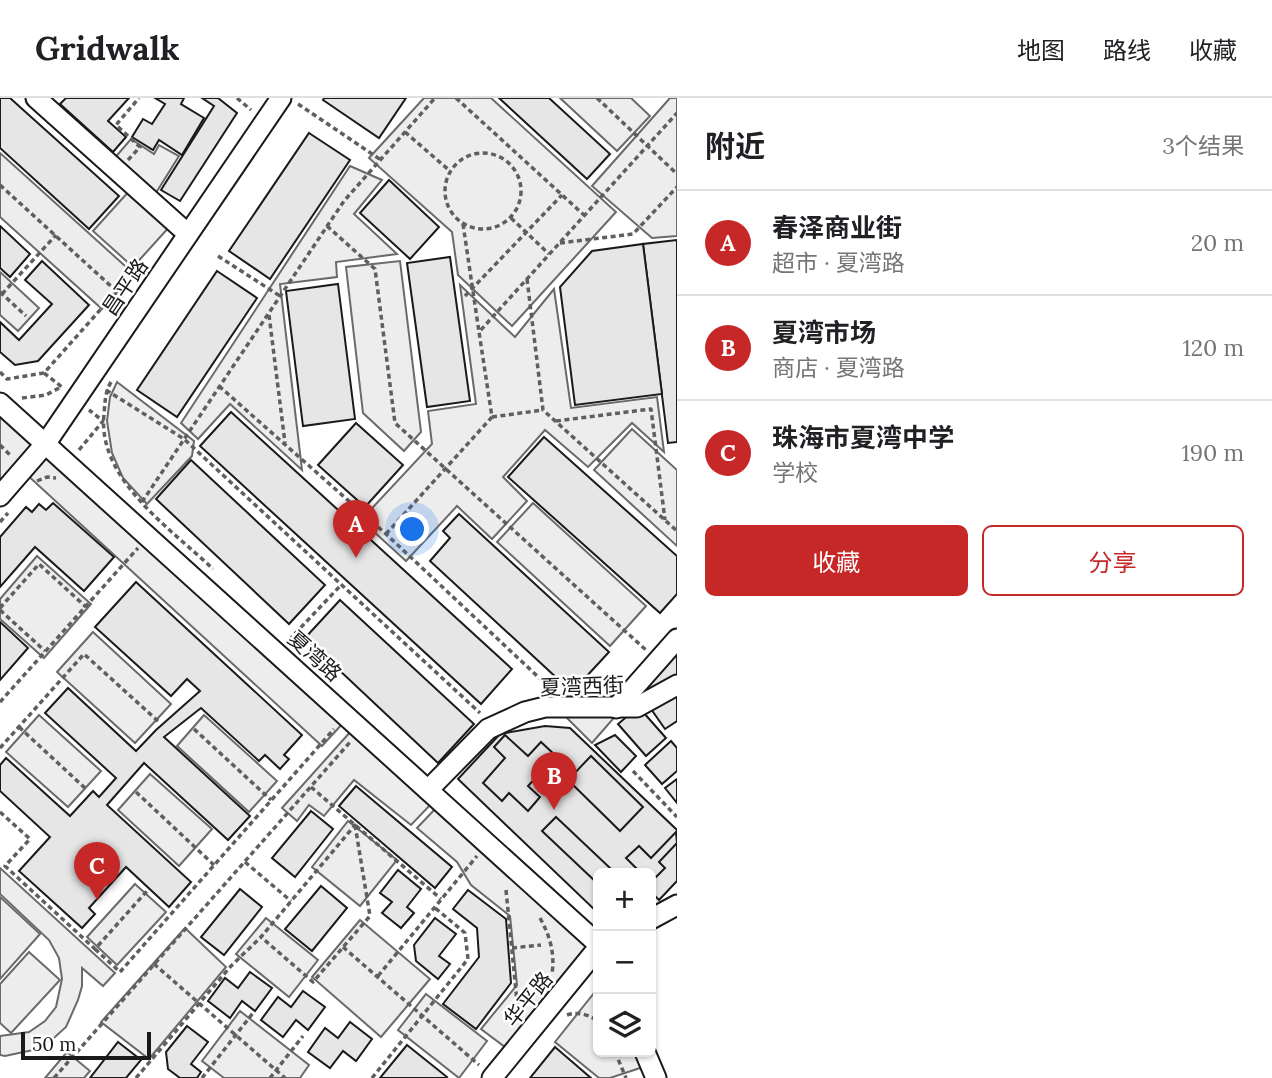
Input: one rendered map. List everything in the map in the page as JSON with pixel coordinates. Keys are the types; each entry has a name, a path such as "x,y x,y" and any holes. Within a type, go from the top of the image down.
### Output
{"street":[{"path":"36,98 188,234"},
{"name":"昌平路","path":"7,501 188,234 289,101"},
{"name":"夏湾路","path":"0,403 593,941"},
{"path":"616,708 677,639"},
{"name":"夏湾西街","path":"428,790 488,729 524,712 545,708 637,708 677,685"},
{"path":"656,916 677,905"},
{"name":"华平路","path":"488,1074 593,952"},
{"path":"647,1057 656,1078"}],"path":[{"path":"118,171 140,147 116,125 139,98"},
{"path":"289,101 300,98"},
{"path":"142,502 344,201 435,98"},
{"path":"456,98 584,216"},
{"path":"597,98 677,174"},
{"path":"289,101 380,160"},
{"path":"479,331 677,113"},
{"path":"405,132 450,171"},
{"path":"490,153 501,156 511,164 521,185 517,208 511,218 489,229 475,229 463,224 453,215 446,203 444,190 450,171 464,157 490,153"},
{"path":"511,164 518,155"},
{"path":"0,185 137,310"},
{"path":"560,243 633,234 677,187"},
{"path":"465,296 562,195"},
{"path":"511,218 549,254"},
{"path":"463,224 492,417"},
{"path":"327,226 375,269 395,423 658,660"},
{"path":"26,316 1,293 56,236"},
{"path":"218,256 280,296"},
{"path":"527,279 544,410 677,531"},
{"path":"0,372 8,379 44,373 117,291"},
{"path":"269,313 285,444"},
{"path":"116,374 107,390 103,421 108,454 120,478 220,576"},
{"path":"219,386 386,534 556,694 564,708"},
{"path":"107,390 184,439 494,726"},
{"path":"556,421 651,409 664,520"},
{"path":"386,534 492,417 544,410"},
{"path":"37,481 47,477 58,478"},
{"path":"0,522 7,501"},
{"path":"0,702 149,536"},
{"path":"45,652 0,609 39,564 86,607"},
{"path":"289,640 341,585"},
{"path":"0,748 84,654 159,722"},
{"path":"0,812 30,839 5,866 120,972 337,725"},
{"path":"19,727 86,789"},
{"path":"194,729 271,800"},
{"path":"54,1078 353,739 345,732"},
{"path":"633,771 677,817"},
{"path":"311,788 441,899"},
{"path":"136,792 214,865"},
{"path":"136,1078 231,966 261,937 355,825"},
{"path":"261,937 313,982 370,916 355,825"},
{"path":"378,976 478,854 487,862"},
{"path":"245,862 291,901"},
{"path":"506,890 518,1012"},
{"path":"96,949 147,891"},
{"path":"373,1078 468,959 465,933 435,907"},
{"path":"534,909 548,932 552,948 554,965 551,980"},
{"path":"511,948 541,944"},
{"path":"343,947 488,1074"},
{"path":"154,964 285,1078"},
{"path":"202,1078 253,1013"},
{"path":"270,1078 303,1036"},
{"path":"617,1057 626,1078"}],"shaded area":[{"path":"424,98 491,98 616,212 512,326 458,275 452,232 369,158"},
{"path":"560,98 631,98 650,116 617,151"},
{"path":"670,98 677,98 677,236 652,238 592,186"},
{"path":"131,139 154,154 159,145 179,156 154,196 113,160"},
{"path":"0,153 134,274 102,309 0,217"},
{"path":"350,166 382,180 354,214 397,254 336,262 337,277 280,284 302,470 230,404 198,439 181,423"},
{"path":"131,189 171,225 133,267 93,231"},
{"path":"400,261 421,432 404,451 363,413 346,267"},
{"path":"0,272 39,308 18,331 0,315"},
{"path":"460,285 515,337 554,289 571,408 657,397 664,452 632,423 588,467 545,430 503,477 527,501 492,539 457,506 406,561 361,520 432,444 428,411 476,404"},
{"path":"117,382 194,441 192,456 147,504 123,478 112,453 107,421 110,397"},
{"path":"0,414 36,444 0,486"},
{"path":"632,429 677,470 677,546 594,470"},
{"path":"47,449 344,722 322,746 25,473"},
{"path":"533,503 646,606 610,646 497,542"},
{"path":"37,556 91,604 44,658 0,619 0,599"},
{"path":"93,632 171,704 135,743 57,672"},
{"path":"560,711 619,712 592,743"},
{"path":"39,715 101,771 68,807 6,752"},
{"path":"204,715 277,781 249,812 177,746"},
{"path":"352,730 433,802 411,825 354,780 324,816 309,805 297,821 282,808"},
{"path":"150,774 212,829 179,866 118,810"},
{"path":"437,807 593,946 509,1050 481,1029 517,985 510,916 471,885 457,862 417,828"},
{"path":"348,821 397,860 360,906 312,867"},
{"path":"0,868 115,973 103,986 82,968 82,986 66,1027 33,1050 5,1056 0,1055 0,1036 29,1032 45,1021 56,1007 62,979 59,958 49,940 0,894"},
{"path":"135,884 166,912 117,965 87,937"},
{"path":"0,897 40,934 0,979"},
{"path":"266,918 318,960 289,997 236,954"},
{"path":"360,920 430,979 381,1037 312,977"},
{"path":"185,928 226,967 149,1059 101,1022"},
{"path":"29,952 60,980 11,1033 0,1023 0,984"},
{"path":"426,994 487,1041 459,1078 398,1030"},
{"path":"593,994 593,1057 643,1057 646,1066 610,1078 599,1078 555,1042"},
{"path":"240,1011 309,1065 300,1078 224,1078 202,1061"},
{"path":"67,1052 90,1071 84,1078 45,1078"}],"building":[{"path":"0,98 10,98 119,196 89,229 0,148"},
{"path":"66,98 129,98 108,121 126,137 113,152 60,104"},
{"path":"155,98 184,98 181,104 204,118 182,155 159,140 153,150 132,137 143,119 152,124 165,104"},
{"path":"202,98 218,98 237,113 180,201 161,190 214,106"},
{"path":"406,98 379,138 323,100"},
{"path":"499,98 549,98 610,154 587,179"},
{"path":"309,133 350,160 270,279 229,251"},
{"path":"389,180 439,227 410,259 360,213"},
{"path":"0,226 30,254 10,277 0,268"},
{"path":"677,240 677,442 668,443 643,244"},
{"path":"643,244 662,394 575,405 560,287 592,251"},
{"path":"450,257 470,401 427,407 407,263"},
{"path":"42,261 89,305 38,361 15,365 0,352 0,322 19,340 52,304 25,280"},
{"path":"217,271 257,298 177,417 137,390"},
{"path":"338,284 355,419 303,426 286,291"},
{"path":"231,412 512,669 481,704 200,446"},
{"path":"356,423 403,465 365,507 318,465"},
{"path":"544,437 677,556 677,594 660,613 508,477"},
{"path":"191,460 325,585 289,624 156,499"},
{"path":"53,503 114,557 84,591 35,547 0,587 0,537 26,507 32,512 39,504 46,510"},
{"path":"459,514 609,652 572,692 430,561 450,538 443,531"},
{"path":"136,582 302,735 284,755 289,759 280,769 265,755 259,761 201,708 164,737 250,816 228,840 144,763 107,805 191,882 169,907 126,867 89,908 95,914 82,928 19,871 50,837 0,791 0,765 6,758 70,816 93,791 99,797 116,778 45,713 68,688 136,751 200,691 187,679 171,696 95,627"},
{"path":"340,600 474,724 438,763 305,638"},
{"path":"0,622 28,648 0,680"},
{"path":"677,649 677,682 654,694 637,693"},
{"path":"677,692 677,721 665,729 651,709"},
{"path":"643,712 666,738 646,756 618,724 630,714"},
{"path":"545,726 570,728 677,830 677,881 659,900 656,897 656,868 593,868 593,908 458,779 500,734"},
{"path":"505,735 528,756 541,742 556,756 528,786 540,797 528,811 509,793 502,801 483,783 505,758 494,747"},
{"path":"615,735 636,756 621,772 595,745"},
{"path":"671,741 677,748 677,771 662,784 645,765"},
{"path":"591,756 643,807 620,831 568,780"},
{"path":"677,779 677,803 665,788"},
{"path":"356,786 452,867 435,888 339,806"},
{"path":"311,811 333,829 295,877 272,858"},
{"path":"556,817 610,868 593,868 593,879 542,831"},
{"path":"676,832 677,843 659,862 665,868 656,877 656,868 636,868 626,858 639,846 651,858"},
{"path":"398,870 421,889 407,907 414,913 401,928 382,913 392,902 380,893"},
{"path":"321,886 347,908 312,951 285,929"},
{"path":"240,889 262,907 224,955 201,937"},
{"path":"468,890 506,919 511,983 476,1029 443,1004 479,957 477,928 453,909"},
{"path":"435,918 456,934 439,956 450,964 438,979 416,961 414,945"},
{"path":"250,972 272,988 255,1011 242,1001 230,1018 208,1001 225,978 238,988"},
{"path":"303,991 325,1007 308,1030 296,1020 283,1037 261,1020 278,997 291,1007"},
{"path":"350,1022 372,1039 356,1061 343,1051 330,1068 308,1052 325,1028 338,1038"},
{"path":"187,1026 208,1042 191,1064 201,1072 197,1078 180,1078 168,1069 166,1052"},
{"path":"118,1042 141,1060 126,1078 90,1078"},
{"path":"407,1045 447,1077 380,1078"},
{"path":"555,1047 591,1078 530,1078"}],"place":[{"name":"春泽商业街","path":"356,558"},
{"name":"夏湾市场","path":"554,810"},
{"name":"珠海市夏湾中学","path":"97,900"}]}
